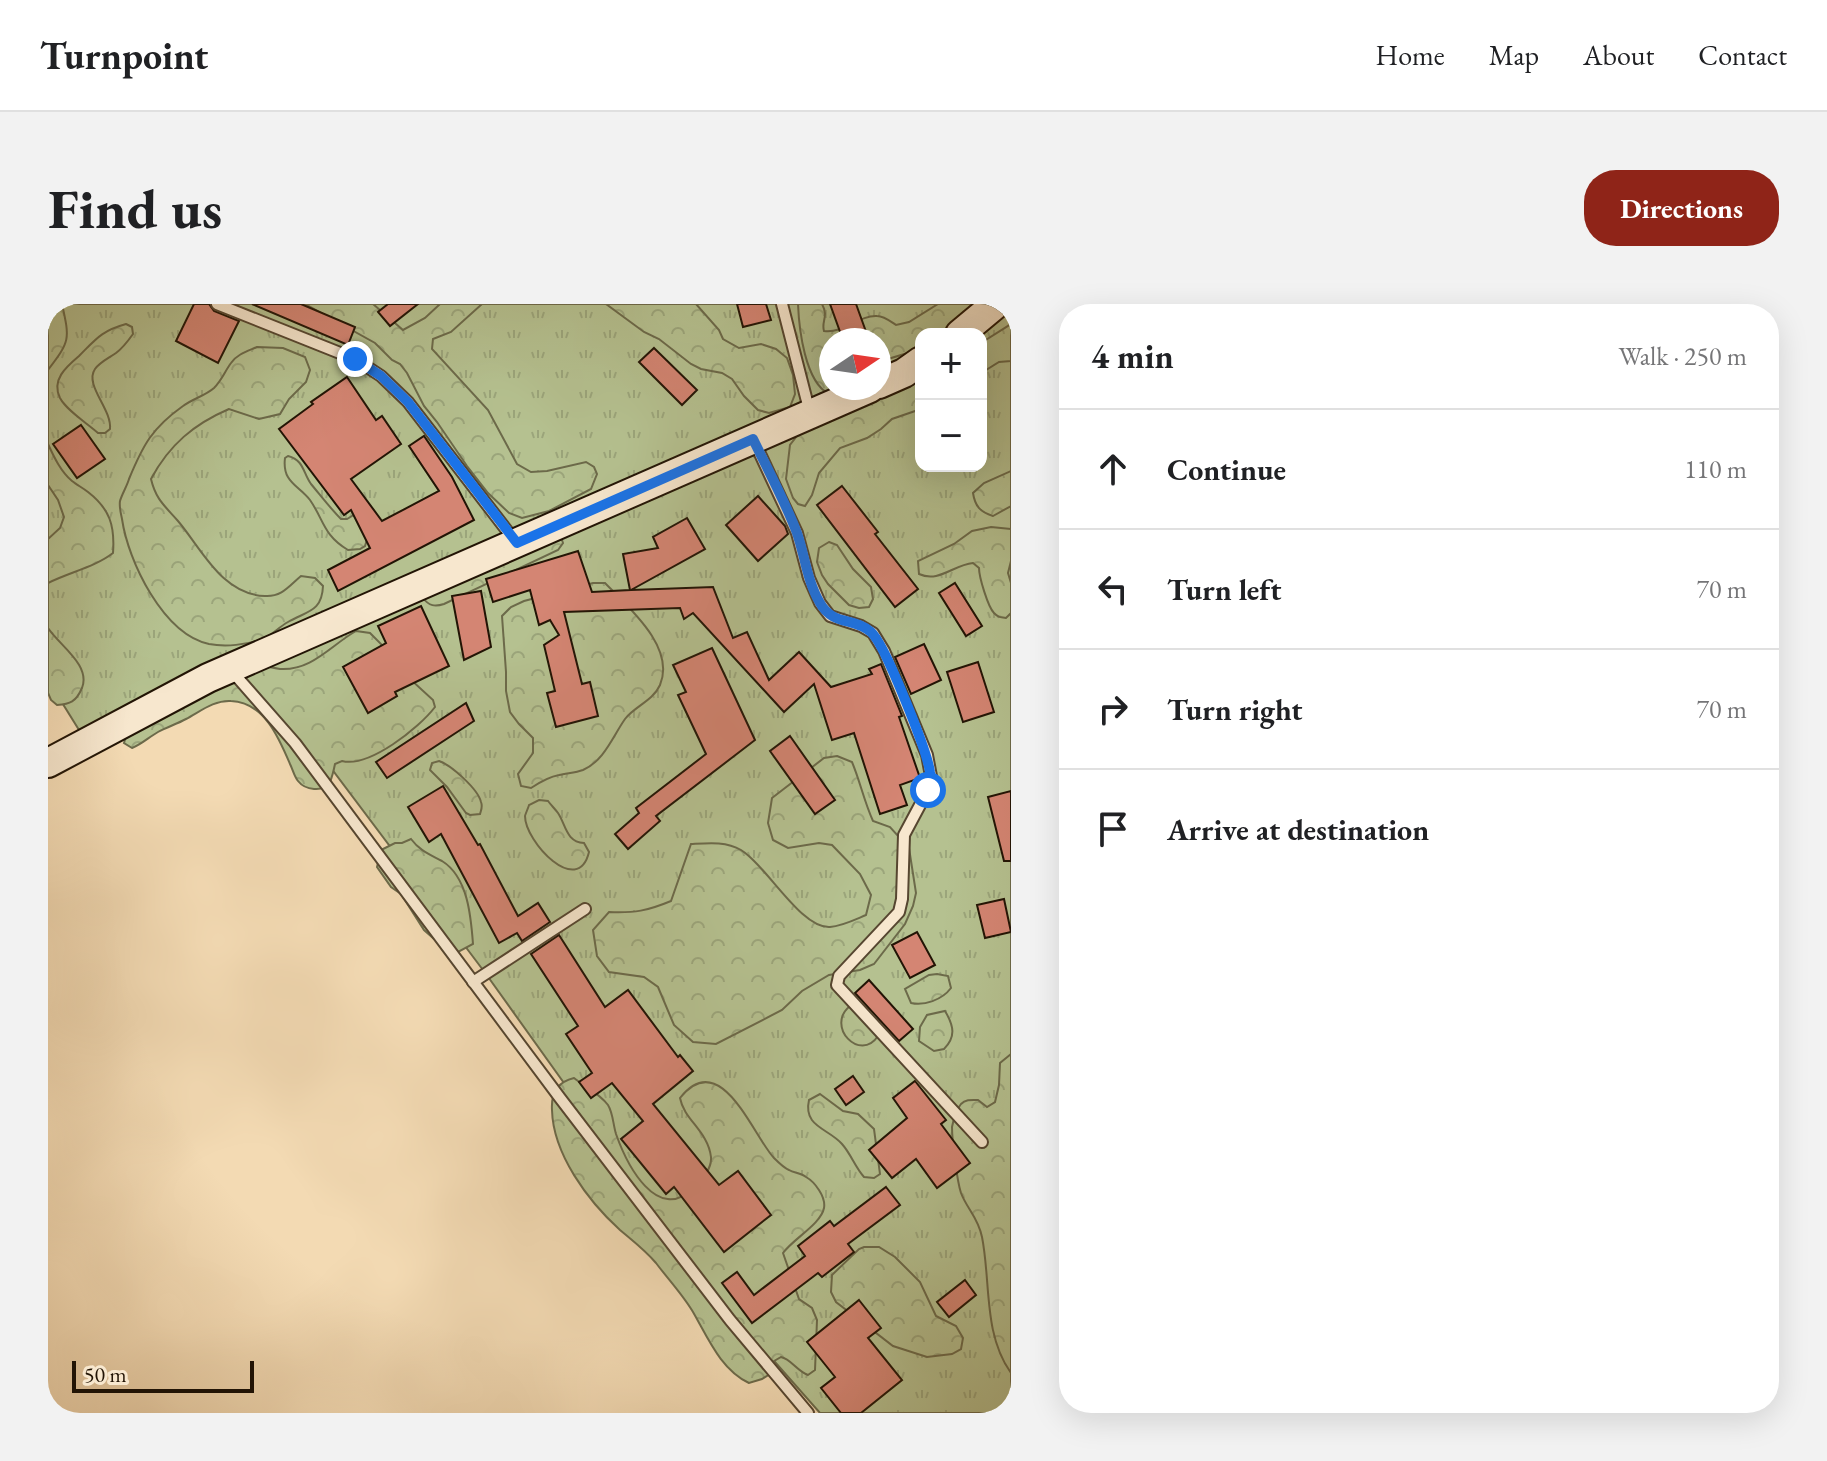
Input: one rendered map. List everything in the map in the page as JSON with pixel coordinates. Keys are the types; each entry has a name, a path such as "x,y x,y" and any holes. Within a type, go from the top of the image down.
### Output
{"main road":[{"path":"967,328 996,304"},
{"path":"891,379 915,365"},
{"path":"48,763 208,678 844,400"}],"lane":[{"path":"217,304 355,359 381,376 408,402 517,543"},
{"path":"782,304 811,415"},
{"path":"753,439 797,533 809,578 820,603 830,616 873,633 884,651 927,755 931,776 928,790 904,835 899,912 839,976 837,985 982,1142"},
{"path":"230,669 295,743 730,1320 808,1413"},
{"path":"473,982 585,909"}],"green space":[{"path":"48,304 1011,304 1011,1413 820,1413 767,1353 672,1234 486,974 249,659 84,738 48,680"},
{"path":"48,304 62,304 67,333 61,353 48,370"},
{"path":"305,304 373,304 403,330 425,318 440,304 482,304 451,332 433,339 432,349 488,410 517,464 531,472 586,462 594,467 597,474 591,489 549,511 522,518 509,513 467,466 424,406 400,364 375,343"},
{"path":"606,304 696,304 723,339 739,348 761,344 776,349 787,358 795,394 790,407 769,413 758,410 732,379 691,364"},
{"path":"798,304 822,304 825,312 824,328 819,328 819,385 809,367"},
{"path":"938,304 989,304 956,328 915,328 915,351 891,358 891,328 842,328 870,316 882,317 896,325 909,322"},
{"path":"126,324 132,327 133,334 121,349 95,369 93,375 95,390 107,413 110,429 98,433 63,403 57,385 61,374 100,336"},
{"path":"1011,324 1011,361 999,362 987,369 987,339"},
{"path":"257,347 283,348 305,357 310,370 306,382 289,399 280,414 259,419 229,409 205,421 174,446 151,479 162,502 214,568 236,588 250,594 271,596 285,590 301,576 315,578 323,586 322,595 312,610 263,639 236,645 209,644 177,626 150,594 132,555 120,501 139,456 156,430 183,406 214,388 236,357"},
{"path":"915,372 915,411 892,419 867,438 840,448 819,473 805,506 798,504 786,479 790,445 800,432 860,408 872,400 891,400 891,386"},
{"path":"48,444 64,473 95,498 106,512 112,526 113,553 48,583 48,539 60,528 64,517 48,485"},
{"path":"288,456 300,464 311,484 341,519 357,513 372,523 365,546 348,550 333,539 310,500 288,478 285,458"},
{"path":"1011,471 1011,506 993,516 981,510 973,493 984,483"},
{"path":"991,527 1011,529 1008,573 1011,613 1006,618 998,617 992,610 979,568 973,563 940,575 919,574 918,561 954,544 972,531"},
{"path":"561,537 563,543 558,550 444,604 432,605 423,598"},
{"path":"829,542 837,545 853,569 871,587 873,599 869,607 849,605 822,575 817,562 819,548"},
{"path":"593,583 605,583 637,616 656,642 663,671 660,685 625,719 597,761 580,771 551,777 531,788 521,786 518,774 533,753 533,738 510,712 502,616 524,601"},
{"path":"48,628 82,671 84,680 80,693 66,704 57,705 48,693"},
{"path":"356,631 370,633 381,644 385,656 433,700 435,707 406,735 379,753 353,762 335,764 330,782 323,788 309,788 298,781 269,723 243,703 225,701 213,704 139,745 132,748 124,743 126,736 260,664 280,669 302,666"},
{"path":"837,756 852,762 873,821 890,827 909,848 916,893 905,924 874,964 860,970 829,975 802,991 782,1010 716,1044 693,1042 674,1025 658,987 644,977 609,972 597,956 593,930 609,912 641,911 671,901 691,844 723,844 741,850 796,908 819,925 830,927 866,915 871,895 860,874 832,845 819,843 788,848 773,840 768,823 772,798 824,758"},
{"path":"439,761 470,784 482,804 480,814 466,813 430,770 432,763"},
{"path":"539,800 548,801 573,840 584,843 589,852 583,865 574,869 564,868 542,851 533,839 525,816 529,805"},
{"path":"411,839 451,868 463,887 473,944 458,952 442,946 424,930 401,894 391,887 377,867 381,850"},
{"path":"929,975 948,976 951,988 932,1001 911,1003 905,989"},
{"path":"850,1006 878,1036 871,1043 863,1046 855,1044 843,1031 843,1014"},
{"path":"945,1011 952,1026 952,1036 944,1049 934,1051 919,1041 920,1027 927,1015"},
{"path":"1011,1054 1011,1373 996,1342 982,1237 961,1193 952,1127 963,1102 978,1100 987,1107 995,1102 1000,1063"},
{"path":"574,1078 608,1105 628,1161 645,1186 656,1195 668,1199 680,1197 694,1188 708,1170 711,1161 709,1148 680,1098 695,1085 709,1082 722,1088 734,1100 777,1161 816,1186 823,1199 822,1214 783,1253 799,1299 812,1308 817,1320 815,1370 808,1375 781,1357 769,1364 770,1374 749,1383 723,1362 693,1312 652,1258 596,1205 574,1176 554,1127 552,1104 559,1086"},
{"path":"820,1094 843,1111 858,1114 874,1129 880,1174 874,1178 864,1177 842,1144 813,1122 808,1109 809,1100"},
{"path":"864,1247 879,1247 895,1257 920,1282 936,1316 956,1326 963,1338 961,1349 952,1354 927,1357 893,1346 836,1302 831,1292 832,1275"}],"building":[{"path":"194,304 209,304 214,311 239,321 218,363 176,341"},
{"path":"252,304 301,304 355,327 348,345"},
{"path":"388,304 418,304 390,326 378,312"},
{"path":"737,304 766,304 771,320 743,327"},
{"path":"830,304 856,304 865,328 839,328"},
{"path":"654,348 697,390 682,405 639,362"},
{"path":"347,377 376,420 382,416 401,444 351,479 382,521 439,491 409,446 424,436 452,477 474,520 338,591 328,570 370,548 351,510 344,515 279,429"},
{"path":"81,425 105,459 77,478 53,444"},
{"path":"842,486 918,589 895,607 817,505"},
{"path":"758,496 785,526 788,534 758,561 726,525"},
{"path":"687,518 705,549 631,590 713,587 733,638 747,632 769,680 799,652 831,687 872,674 869,669 881,664 902,716 899,717 920,778 900,785 907,805 880,814 854,733 832,740 814,684 784,712 693,613 684,619 680,608 564,612 582,684 590,682 598,716 556,727 547,693 555,691 544,645 559,635 550,620 539,625 530,590 493,602 486,579 578,551 592,592 630,590 623,554 658,548 653,537"},
{"path":"955,583 982,626 966,636 939,593"},
{"path":"481,591 491,647 464,660 452,596"},
{"path":"421,606 449,666 395,692 397,696 368,713 343,667 386,643 378,626"},
{"path":"924,644 941,680 911,694 895,657"},
{"path":"712,648 755,740 656,816 660,821 628,849 615,834 639,813 636,808 706,754 678,695 686,692 673,665"},
{"path":"978,662 994,712 963,722 947,672"},
{"path":"466,703 474,721 387,778 376,762"},
{"path":"790,736 835,800 815,814 770,751"},
{"path":"443,786 480,844 518,916 538,903 550,922 522,941 517,933 499,943 441,834 429,842 408,807"},
{"path":"1011,791 1011,861 1004,861 988,797"},
{"path":"1004,899 1011,932 985,938 977,905"},
{"path":"917,932 935,965 910,978 892,945"},
{"path":"559,935 605,1007 628,990 678,1057 680,1055 693,1071 653,1104 719,1185 738,1171 771,1215 724,1252 674,1187 666,1194 621,1139 643,1121 612,1083 591,1098 579,1082 592,1073 566,1034 578,1026 531,954"},
{"path":"869,980 913,1029 899,1041 855,993"},
{"path":"853,1076 864,1092 846,1105 835,1089"},
{"path":"915,1081 946,1120 941,1124 970,1163 937,1188 916,1159 892,1178 869,1150 907,1118 893,1098"},
{"path":"886,1187 900,1205 848,1244 854,1252 822,1277 818,1273 752,1323 722,1283 737,1272 754,1295 805,1256 798,1246 830,1221 834,1226"},
{"path":"965,1280 976,1295 949,1317 937,1302"},
{"path":"859,1300 881,1328 868,1338 902,1380 861,1413 841,1413 821,1388 835,1377 807,1342"}],"route":[{"path":"355,359 381,376 408,402 517,543 753,439 797,533 809,578 820,603 830,616 873,633 884,651 927,755 931,776 928,790"}]}
